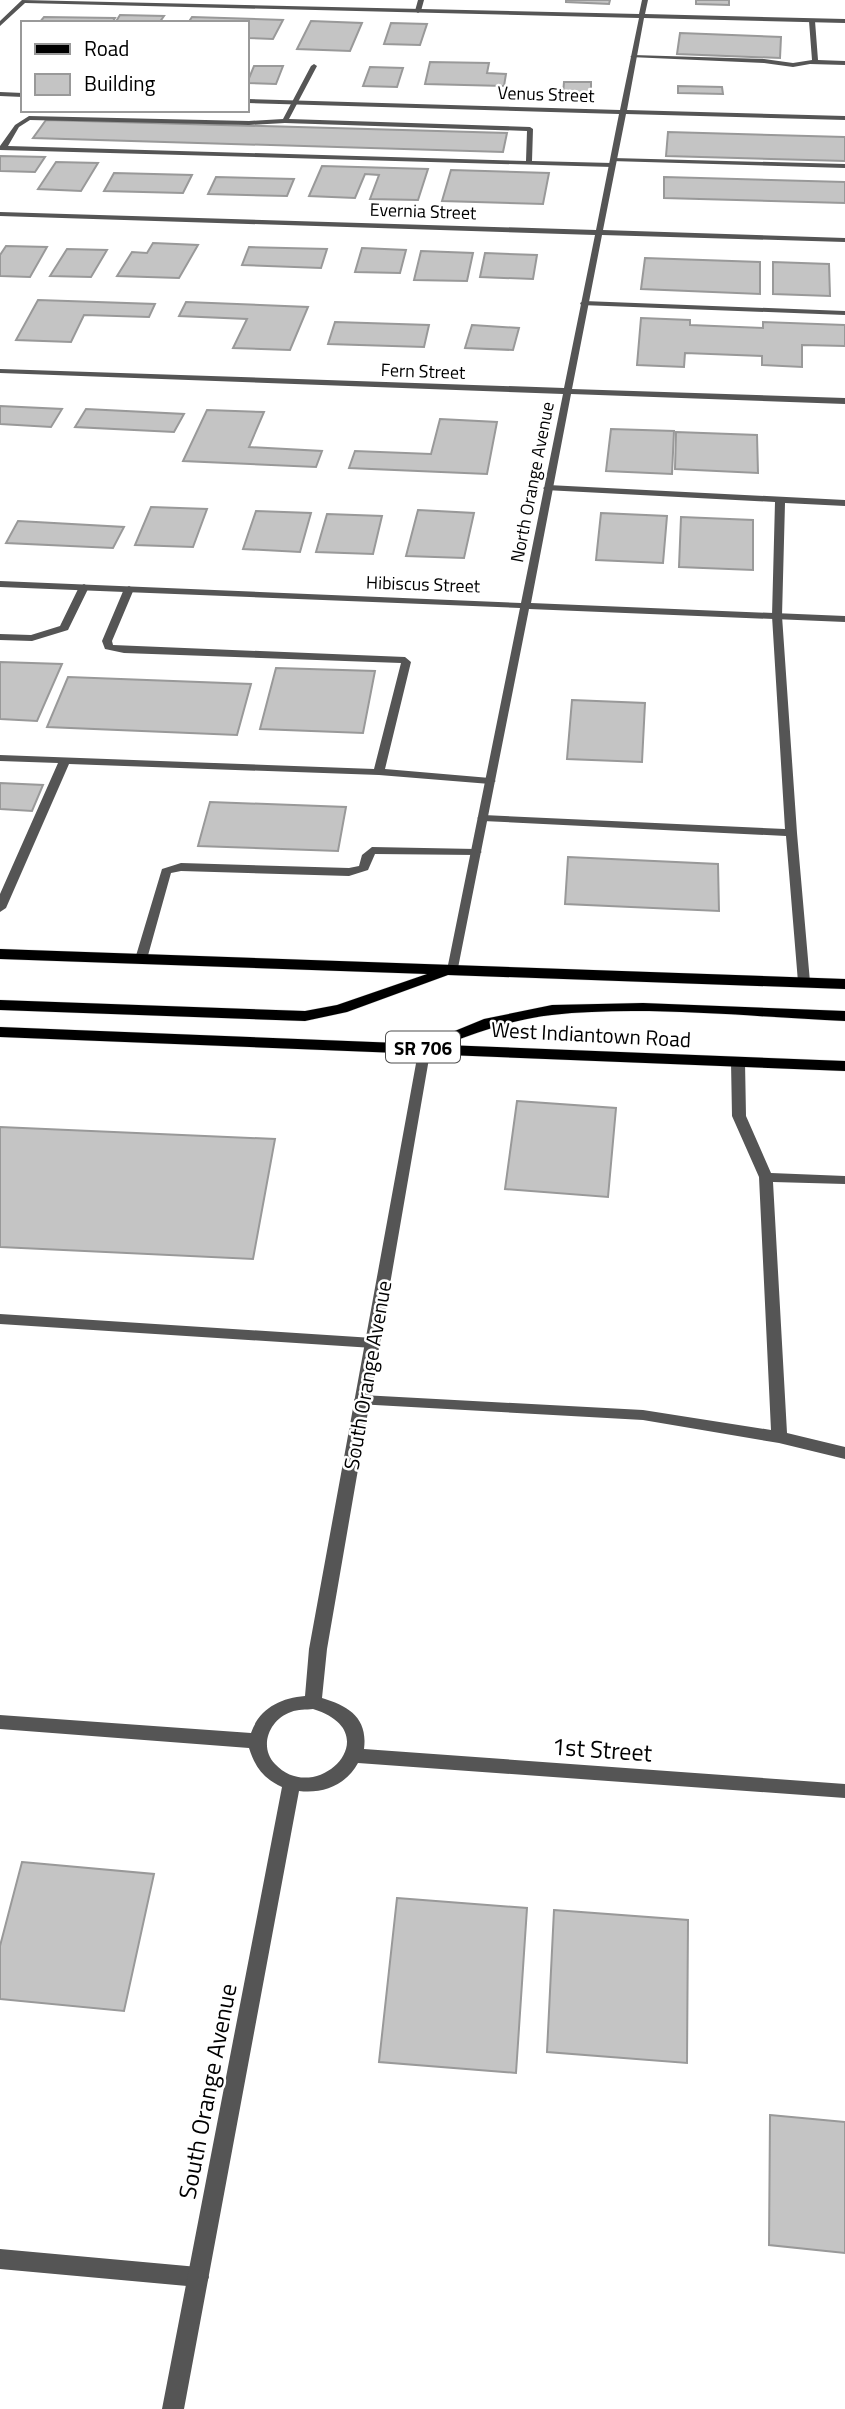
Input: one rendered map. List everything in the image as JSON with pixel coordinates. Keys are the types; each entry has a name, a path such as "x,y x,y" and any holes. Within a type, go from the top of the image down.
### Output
{"main road":[{"path":"0,954 845,984"},
{"path":"0,1005 305,1016 341,1009 453,970"},
{"path":"425,1047 490,1022 552,1010 643,1008 845,1016"},
{"name":"West Indiantown Road","path":"0,1032 845,1066"}],"street":[{"path":"418,11 421,0"},
{"name":"North Orange Avenue","path":"453,970 645,0"},
{"path":"0,24 24,1 845,21"},
{"path":"812,20 815,62"},
{"path":"634,57 764,61 779,65 845,63"},
{"path":"285,121 314,66"},
{"path":"0,94 21,95"},
{"name":"Venus Street","path":"248,101 845,117"},
{"path":"529,162 530,130 285,121 249,123 29,118 18,126 2,148 529,162 845,166"},
{"name":"Evernia Street","path":"0,214 845,240"},
{"path":"584,303 845,313"},
{"name":"Fern Street","path":"0,371 845,401"},
{"path":"548,488 845,503"},
{"path":"780,501 777,616 804,982"},
{"name":"Hibiscus Street","path":"0,584 845,619"},
{"path":"0,637 32,638 64,628 85,587"},
{"path":"129,589 107,641 109,647 124,650 391,658 406,662 379,772"},
{"path":"0,758 379,772 490,781"},
{"path":"0,908 65,760"},
{"path":"483,818 791,833"},
{"path":"141,959 166,871 181,867 349,872 364,868 366,857 372,850 476,852"},
{"name":"South Orange Avenue","path":"313,1702 318,1649 425,1047"},
{"path":"738,1062 739,1116 766,1177 779,1437"},
{"path":"766,1177 845,1180"},
{"path":"0,1319 373,1343"},
{"path":"362,1400 643,1415 779,1437 845,1453"},
{"path":"313,1702 328,1704 351,1720 358,1743 355,1756 337,1777 307,1784 292,1783 277,1777 265,1767 257,1755 260,1728 269,1716 282,1708 313,1702"},
{"path":"0,1722 257,1741"},
{"name":"1st Street","path":"355,1756 845,1791"},
{"name":"South Orange Avenue","path":"173,2409 292,1783"},
{"path":"0,2259 198,2277"}],"building":[{"path":"566,0 610,0 609,4"},
{"path":"696,0 729,0 729,5 696,4"},
{"path":"120,15 164,16 160,21 116,21"},
{"path":"44,17 115,18 113,21 41,21"},
{"path":"192,17 283,20 273,39 248,38 248,21 189,21"},
{"path":"311,21 362,23 350,51 297,49"},
{"path":"391,23 427,24 420,45 384,44"},
{"path":"680,33 781,37 780,58 677,54"},
{"path":"430,62 489,63 487,73 506,74 504,86 425,84"},
{"path":"254,66 283,66 276,84 248,83"},
{"path":"370,67 403,68 397,87 363,86"},
{"path":"564,82 591,82 591,95 563,94"},
{"path":"678,86 722,87 723,94 678,93"},
{"path":"46,120 507,133 503,152 33,138"},
{"path":"668,132 845,137 845,161 666,156"},
{"path":"0,156 45,157 35,172 0,171"},
{"path":"56,162 98,163 81,191 38,189"},
{"path":"322,166 428,169 418,200 370,199 379,175 365,174 355,198 309,196"},
{"path":"451,170 549,173 543,204 442,201"},
{"path":"114,173 192,175 183,193 104,191"},
{"path":"216,177 294,179 287,196 208,194"},
{"path":"664,177 845,182 845,203 664,198"},
{"path":"153,243 198,245 179,278 117,276 132,252 147,253"},
{"path":"6,246 47,247 30,277 0,276 0,255"},
{"path":"249,247 327,249 321,268 242,265"},
{"path":"362,248 406,250 400,273 355,272"},
{"path":"67,249 107,250 91,277 50,276"},
{"path":"421,251 473,253 467,281 414,280"},
{"path":"485,253 537,255 533,279 480,277"},
{"path":"645,258 760,262 760,294 641,289"},
{"path":"773,262 829,264 830,296 773,294"},
{"path":"38,300 155,304 149,317 84,315 71,342 16,340"},
{"path":"186,302 308,307 290,350 233,348 247,319 179,316"},
{"path":"641,318 690,320 690,325 763,328 763,322 845,325 845,346 802,345 802,367 762,365 762,356 685,353 684,367 637,365"},
{"path":"335,322 429,325 424,347 328,344"},
{"path":"472,325 519,328 513,350 465,348"},
{"path":"0,406 62,409 51,427 0,424"},
{"path":"86,409 184,414 174,432 75,427"},
{"path":"207,410 264,412 249,447 322,451 316,467 183,461"},
{"path":"440,419 497,422 487,474 349,468 355,451 431,454"},
{"path":"611,429 674,431 672,474 606,471"},
{"path":"676,432 757,435 758,473 675,469"},
{"path":"151,507 207,509 193,547 135,545"},
{"path":"418,510 474,513 464,558 406,556"},
{"path":"256,511 311,513 300,552 243,549"},
{"path":"601,513 667,516 663,563 596,560"},
{"path":"327,514 382,516 373,554 316,552"},
{"path":"681,517 753,520 753,570 679,567"},
{"path":"18,521 124,527 113,548 6,543"},
{"path":"0,662 62,664 37,721 0,719"},
{"path":"276,668 375,671 363,733 260,729"},
{"path":"68,677 251,684 237,735 47,727"},
{"path":"572,700 645,703 642,762 567,759"},
{"path":"0,783 43,785 32,811 0,809"},
{"path":"210,802 346,807 338,851 198,846"},
{"path":"568,857 718,864 719,911 565,904"},
{"path":"517,1101 616,1108 608,1197 505,1189"},
{"path":"0,1127 275,1139 253,1259 0,1247"},
{"path":"22,1862 154,1874 124,2011 0,1999 0,1946"},
{"path":"397,1898 527,1908 516,2073 379,2062"},
{"path":"554,1910 688,1920 687,2063 547,2052"},
{"path":"770,2115 845,2122 845,2253 769,2245"}]}
